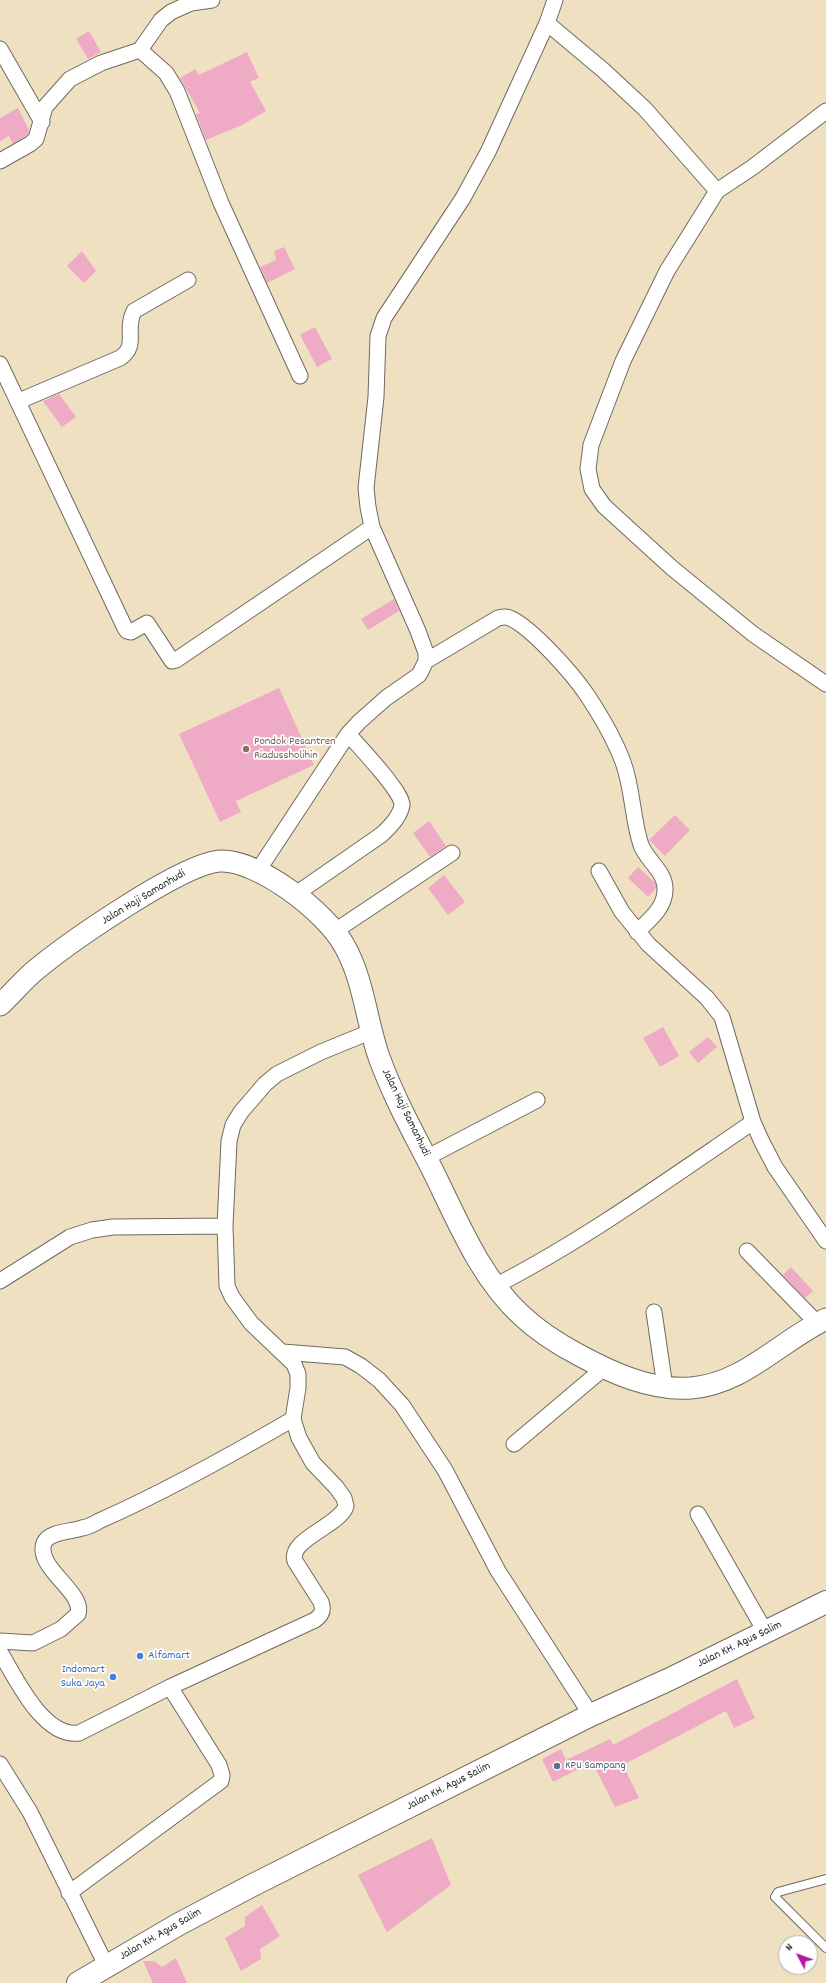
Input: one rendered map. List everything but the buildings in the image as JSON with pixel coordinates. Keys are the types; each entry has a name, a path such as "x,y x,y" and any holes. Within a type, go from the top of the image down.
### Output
{"highway":[{"name":"Jalan KH. Agus Salim","path":"78,1983 179,1924 251,1886 591,1715 766,1633 826,1602"}],"street":[{"path":"0,161 30,144 36,138 42,122 45,107 70,79 101,62 140,50 161,20 168,0"},
{"path":"161,20 171,12 191,3 212,0"},
{"path":"257,872 348,734 386,698 419,674 426,661 426,653 418,631 372,527 366,488 376,397 378,336 384,318 463,198 488,152 547,23 555,0"},
{"path":"547,23 604,70 645,109 717,190"},
{"path":"0,49 42,122"},
{"path":"140,50 166,73 177,91 221,203 300,376"},
{"path":"826,111 753,167 717,190 667,271 623,361 591,445 588,469 592,489 604,506 672,568 753,634 826,684"},
{"path":"19,401 120,358 128,353 131,343 128,328 129,320 134,311 188,280"},
{"path":"0,364 19,401 127,631 131,632 147,623 172,662 372,527"},
{"path":"426,661 498,618 508,617 528,630 550,652 586,694 608,729 623,763 642,846 665,882 663,903 654,916 637,932"},
{"path":"296,894 381,835 389,828 402,805 400,797 391,783 348,734"},
{"path":"335,931 452,853"},
{"name":"Jalan Haji Samanhudi","path":"0,1005 35,970 66,946 170,881 211,862 231,862 257,872 296,894 319,913 344,944 360,982 370,1032 392,1092 467,1240 495,1286 520,1314 537,1329 604,1368 632,1380 665,1387 691,1388 715,1383 748,1370 822,1321"},
{"path":"599,871 622,912 637,932 661,958 707,998 722,1017 753,1122 775,1167 826,1241"},
{"path":"0,1652 38,1712 58,1729 73,1734 80,1733 170,1687 315,1620 322,1612 321,1602 295,1561 294,1554 299,1546 339,1516 346,1506 344,1498 313,1463 307,1453 293,1419 298,1388 298,1374 294,1364 251,1323 232,1297 227,1286 224,1226 229,1141 233,1125 241,1112 265,1084 277,1074 297,1063 370,1032"},
{"path":"426,1158 537,1100"},
{"path":"495,1286 540,1263 590,1232 753,1122"},
{"path":"0,1281 70,1237 92,1230 113,1227 224,1226"},
{"path":"747,1251 822,1321"},
{"path":"654,1312 665,1387"},
{"path":"283,1352 345,1357 361,1366 379,1380 402,1405 445,1470 498,1571 591,1715"},
{"path":"514,1444 604,1368"},
{"path":"0,1641 33,1643 61,1629 78,1614 78,1604 44,1556 44,1544 47,1538 82,1528 124,1510 293,1419"},
{"path":"698,1514 766,1633"},
{"path":"69,1893 221,1781 222,1775 219,1765 170,1687"},
{"path":"0,1764 30,1812 107,1967"}],"lane":[{"path":"826,1879 778,1892 775,1897 826,1948"}],"place":[{"name":"Pondok Pesantren Riadussholihin","path":"246,749"},
{"name":"Alfamart","path":"140,1656"},
{"name":"Indomart Suka Jaya","path":"113,1677"},
{"name":"KPU Sampang","path":"557,1766"}]}
